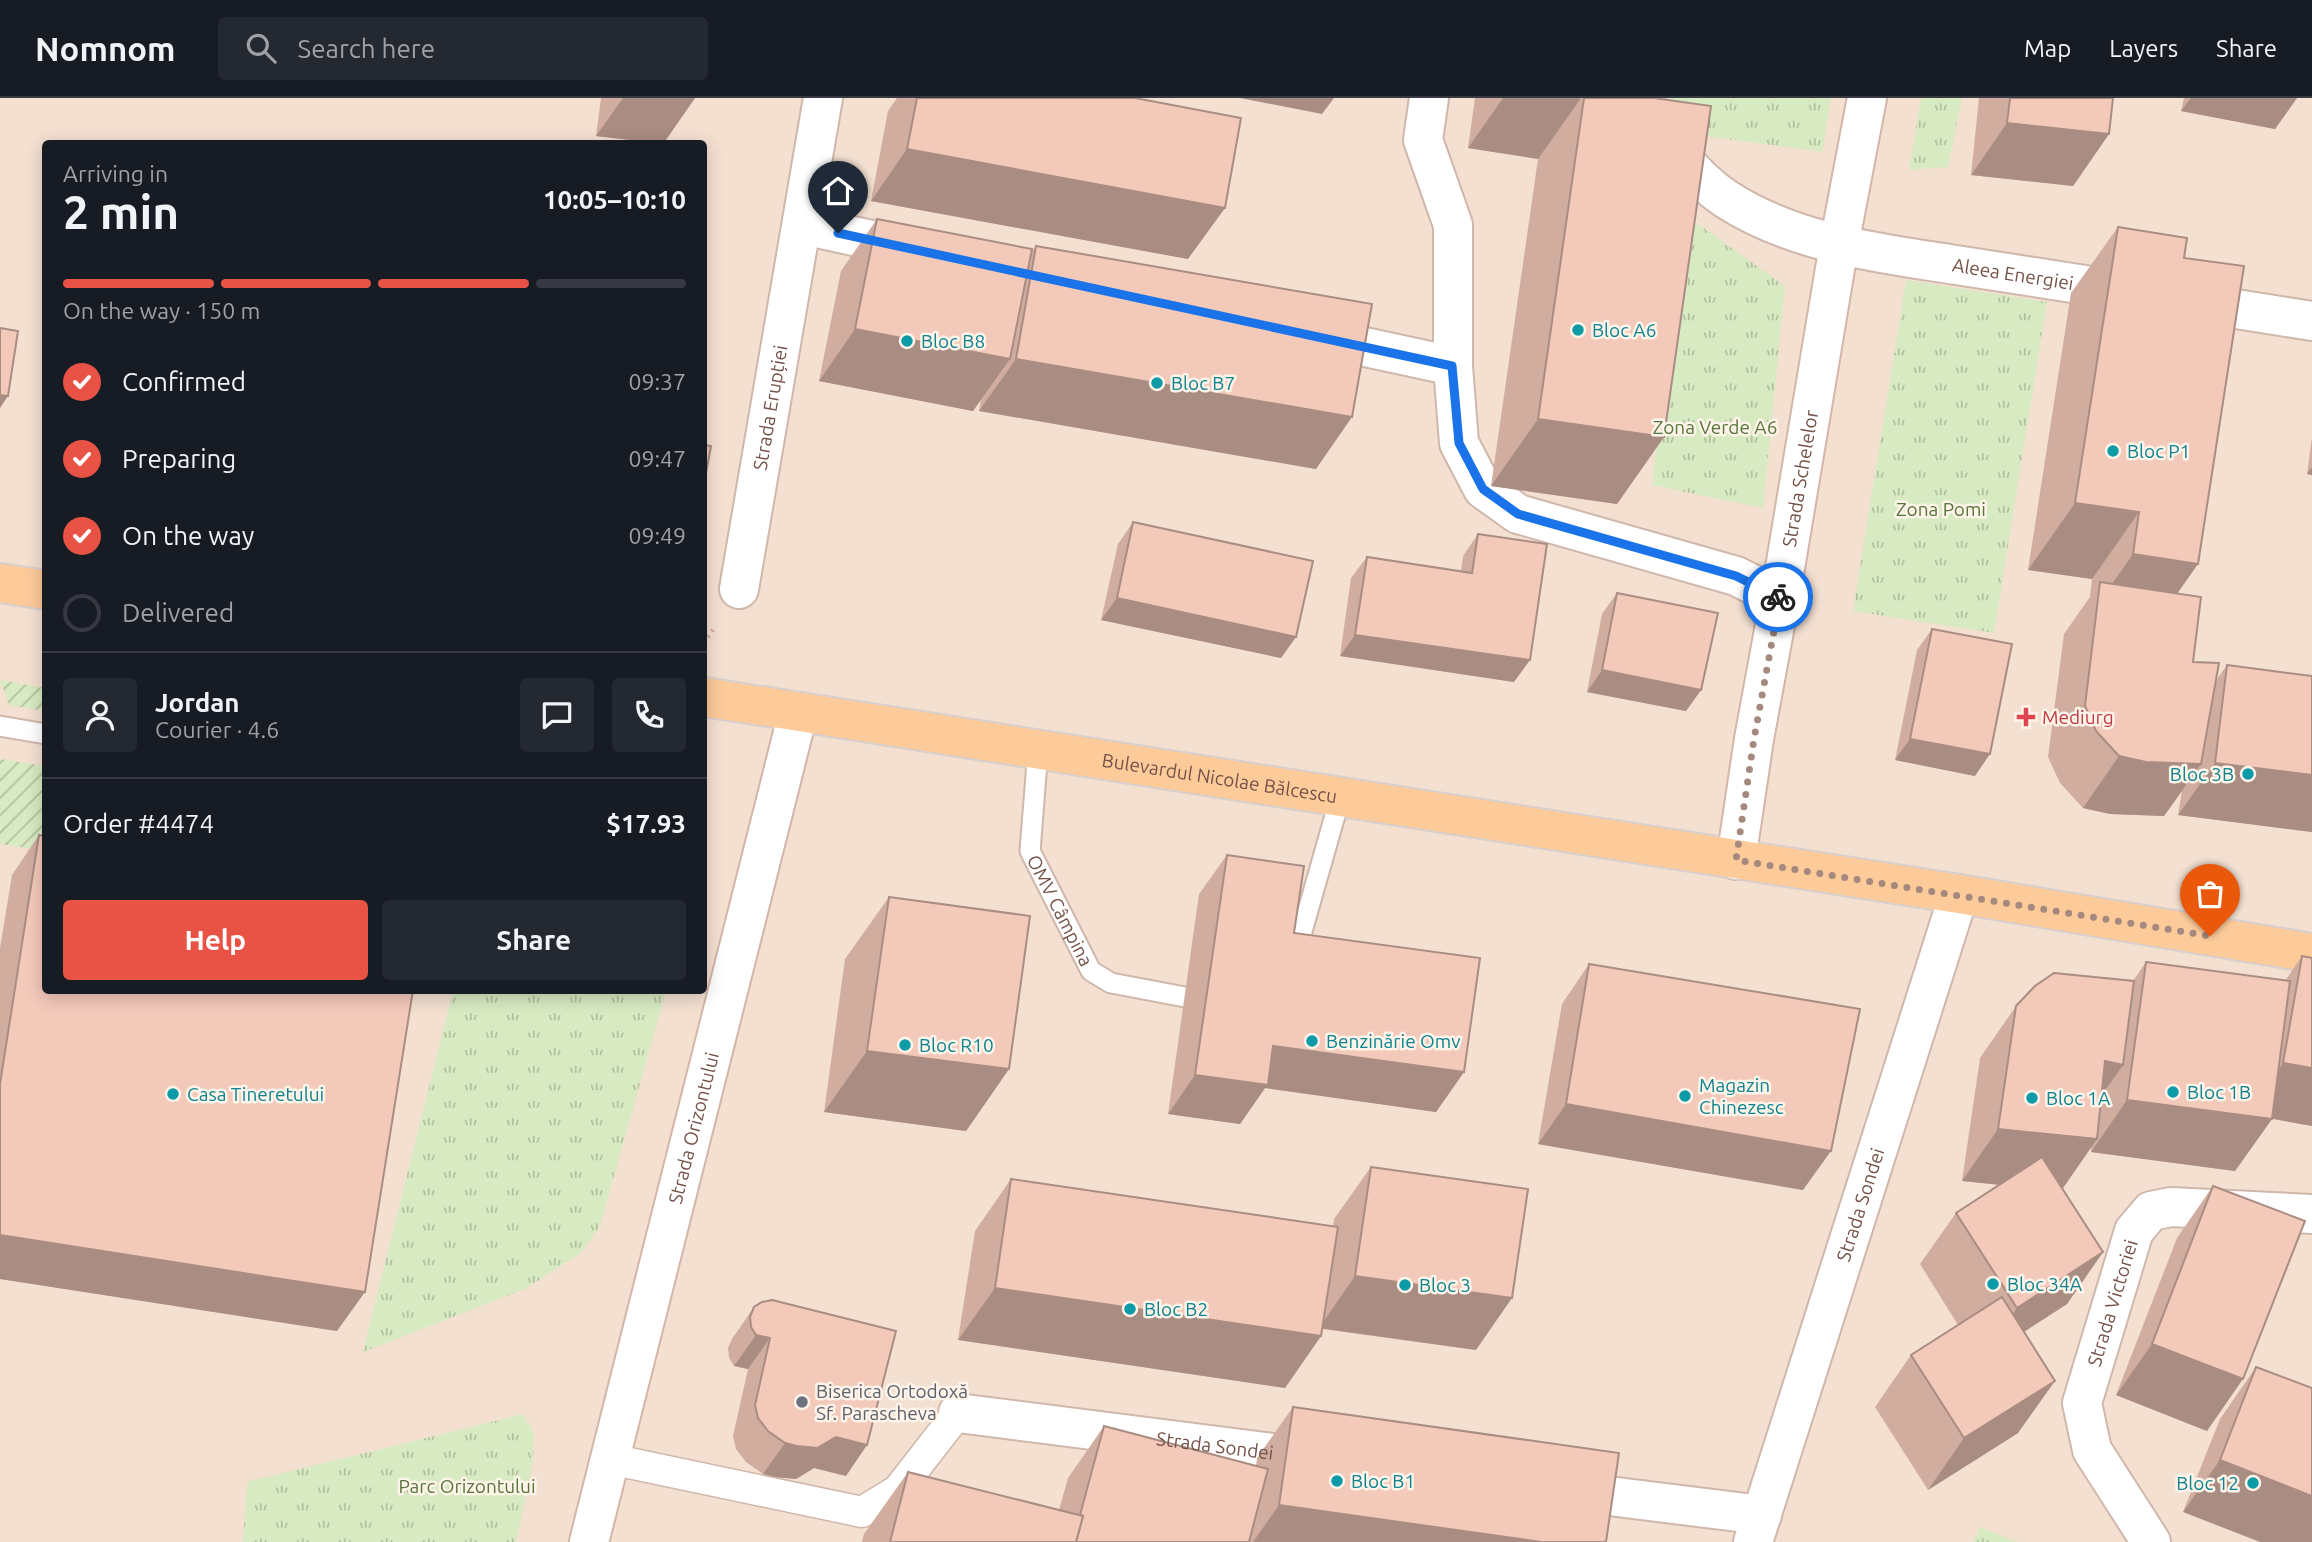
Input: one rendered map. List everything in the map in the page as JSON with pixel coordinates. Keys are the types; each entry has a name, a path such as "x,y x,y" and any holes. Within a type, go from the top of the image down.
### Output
{"main road":[{"path":"0,583 42,589"},
{"name":"Bulevardul Nicolae Bălcescu","path":"707,698 1959,894 2312,953"}],"street":[{"name":"Strada Erupției","path":"739,589 823,98"},
{"path":"1429,98 1423,140 1453,225 1452,366 1459,443 1483,489 1518,514 1736,576 1780,598"},
{"name":"Aleea Energiei","path":"1641,98 1664,138 1693,170 1726,199 1786,229 1839,245 2312,321"},
{"name":"Strada Schelelor","path":"1736,860 1754,739 1867,98"},
{"path":"803,225 944,256"},
{"path":"1279,328 1452,366"},
{"name":"Strada Orizontului","path":"589,1542 798,713"},
{"name":"Strada Sondei","path":"1527,1485 1758,1529 1959,894"},
{"name":"Strada Victoriei","path":"2151,1542 2092,1450 2082,1403 2134,1231 2151,1211 2171,1207 2312,1214"},
{"path":"610,1459 862,1512 898,1490 958,1413"},
{"name":"Strada Sondei","path":"958,1413 1346,1462"}],"lane":[{"path":"0,726 42,733"},
{"name":"OMV Câmpina","path":"1038,750 1030,851 1091,971 1111,983 1185,997"},
{"path":"1290,974 1340,797"}],"shaded area":[{"path":"0,98 2312,98 2312,1542 0,1542"}],"green space":[{"path":"1653,98 1831,98 1822,152 1684,133"},
{"path":"1921,98 1962,98 1948,167 1909,170"},
{"name":"Zona Verde A6","path":"1684,214 1785,286 1763,508 1652,485"},
{"name":"Zona Pomi","path":"1906,280 2047,302 1994,633 1853,611"},
{"path":"0,680 42,687 42,710 9,705"},
{"path":"0,759 42,766 42,851 0,844"},
{"path":"452,994 665,994 600,1226 581,1253 525,1289 363,1352"},
{"name":"Parc Orizontului","path":"523,1414 534,1433 533,1462 516,1542 243,1542 247,1482"},
{"path":"1980,1527 2017,1542 1973,1542"}],"building":[{"path":"917,98 1135,98 1241,118 1225,208 907,149"},
{"path":"1584,98 1654,98 1711,106 1664,437 1538,419"},
{"path":"2010,98 2113,98 2109,134 2007,123"},
{"path":"877,219 1032,249 1010,359 855,329"},
{"path":"2118,227 2187,238 2184,258 2244,266 2198,564 2133,554 2139,512 2075,503"},
{"path":"1036,246 1372,304 1352,417 1016,359"},
{"path":"0,328 18,331 8,396 0,395"},
{"path":"707,445 711,446 707,468"},
{"path":"1133,522 1313,561 1296,637 1117,598"},
{"path":"1478,534 1547,544 1530,660 1355,635 1367,557 1472,573"},
{"path":"2100,582 2201,597 2193,662 2219,663 2201,764 2146,762 2119,756 2096,731 2085,706"},
{"path":"1617,593 1718,613 1701,690 1602,670"},
{"path":"1932,629 2012,644 1990,754 1910,739"},
{"path":"2227,665 2312,676 2312,775 2215,763"},
{"name":"Casa Tineretului","path":"39,835 42,835 42,994 412,994 365,1292 0,1235 0,1084"},
{"name":"Benzinărie Omv","path":"1227,855 1304,866 1294,933 1480,958 1464,1072 1273,1046 1268,1085 1195,1075"},
{"path":"889,897 1030,916 1009,1069 867,1051"},
{"path":"2302,956 2312,958 2312,1068 2283,1063"},
{"path":"2146,962 2290,981 2272,1119 2127,1100"},
{"name":"Magazin Chinezesc","path":"1589,964 1860,1009 1831,1151 1566,1104"},
{"path":"2054,973 2134,981 2123,1065 2105,1061 2097,1139 1998,1129 2016,1006 2035,986"},
{"path":"2042,1157 2103,1252 2017,1308 1956,1213"},
{"path":"1371,1167 1528,1189 1512,1298 1355,1276"},
{"path":"1011,1179 1338,1227 1321,1336 995,1288"},
{"path":"2213,1186 2305,1221 2243,1379 2152,1344"},
{"path":"2002,1297 2055,1381 1964,1438 1911,1355"},
{"name":"Biserica Ortodoxă Sf. Parascheva","path":"772,1300 896,1331 867,1445 836,1437 817,1448 797,1446 785,1443 768,1431 758,1418 755,1405 770,1338 756,1335 751,1327 750,1317 754,1307"},
{"path":"2256,1367 2312,1388 2312,1496 2220,1460"},
{"path":"1293,1407 1619,1453 1606,1542 1541,1542 1279,1505"},
{"path":"1104,1426 1268,1469 1249,1542 1076,1542 1083,1516 1080,1515"},
{"path":"908,1472 1083,1516 1076,1542 890,1542"}],"way so far":[{"path":"1778,597 1780,598 1754,739 1736,860 2210,936"}],"place":[{"name":"Bloc A6","path":"1578,330"},
{"name":"Bloc B8","path":"907,341"},
{"name":"Bloc B7","path":"1157,383"},
{"name":"Bloc P1","path":"2113,451"},
{"name":"Mediurg","path":"2026,717"},
{"name":"Bloc 3B","path":"2248,774"},
{"name":"Benzinărie Omv","path":"1312,1041"},
{"name":"Bloc R10","path":"905,1045"},
{"name":"Bloc 1B","path":"2173,1092"},
{"name":"Casa Tineretului","path":"173,1094"},
{"name":"Magazin Chinezesc","path":"1685,1096"},
{"name":"Bloc 1A","path":"2032,1098"},
{"name":"Bloc 34A","path":"1993,1284"},
{"name":"Bloc 3","path":"1405,1285"},
{"name":"Bloc B2","path":"1130,1309"},
{"name":"Biserica Ortodoxă Sf. Parascheva","path":"802,1402"},
{"name":"Bloc B1","path":"1337,1481"},
{"name":"Bloc 12","path":"2253,1483"}],"route":[{"path":"838,233 1452,366 1459,443 1483,489 1518,514 1736,576 1778,597"}]}
